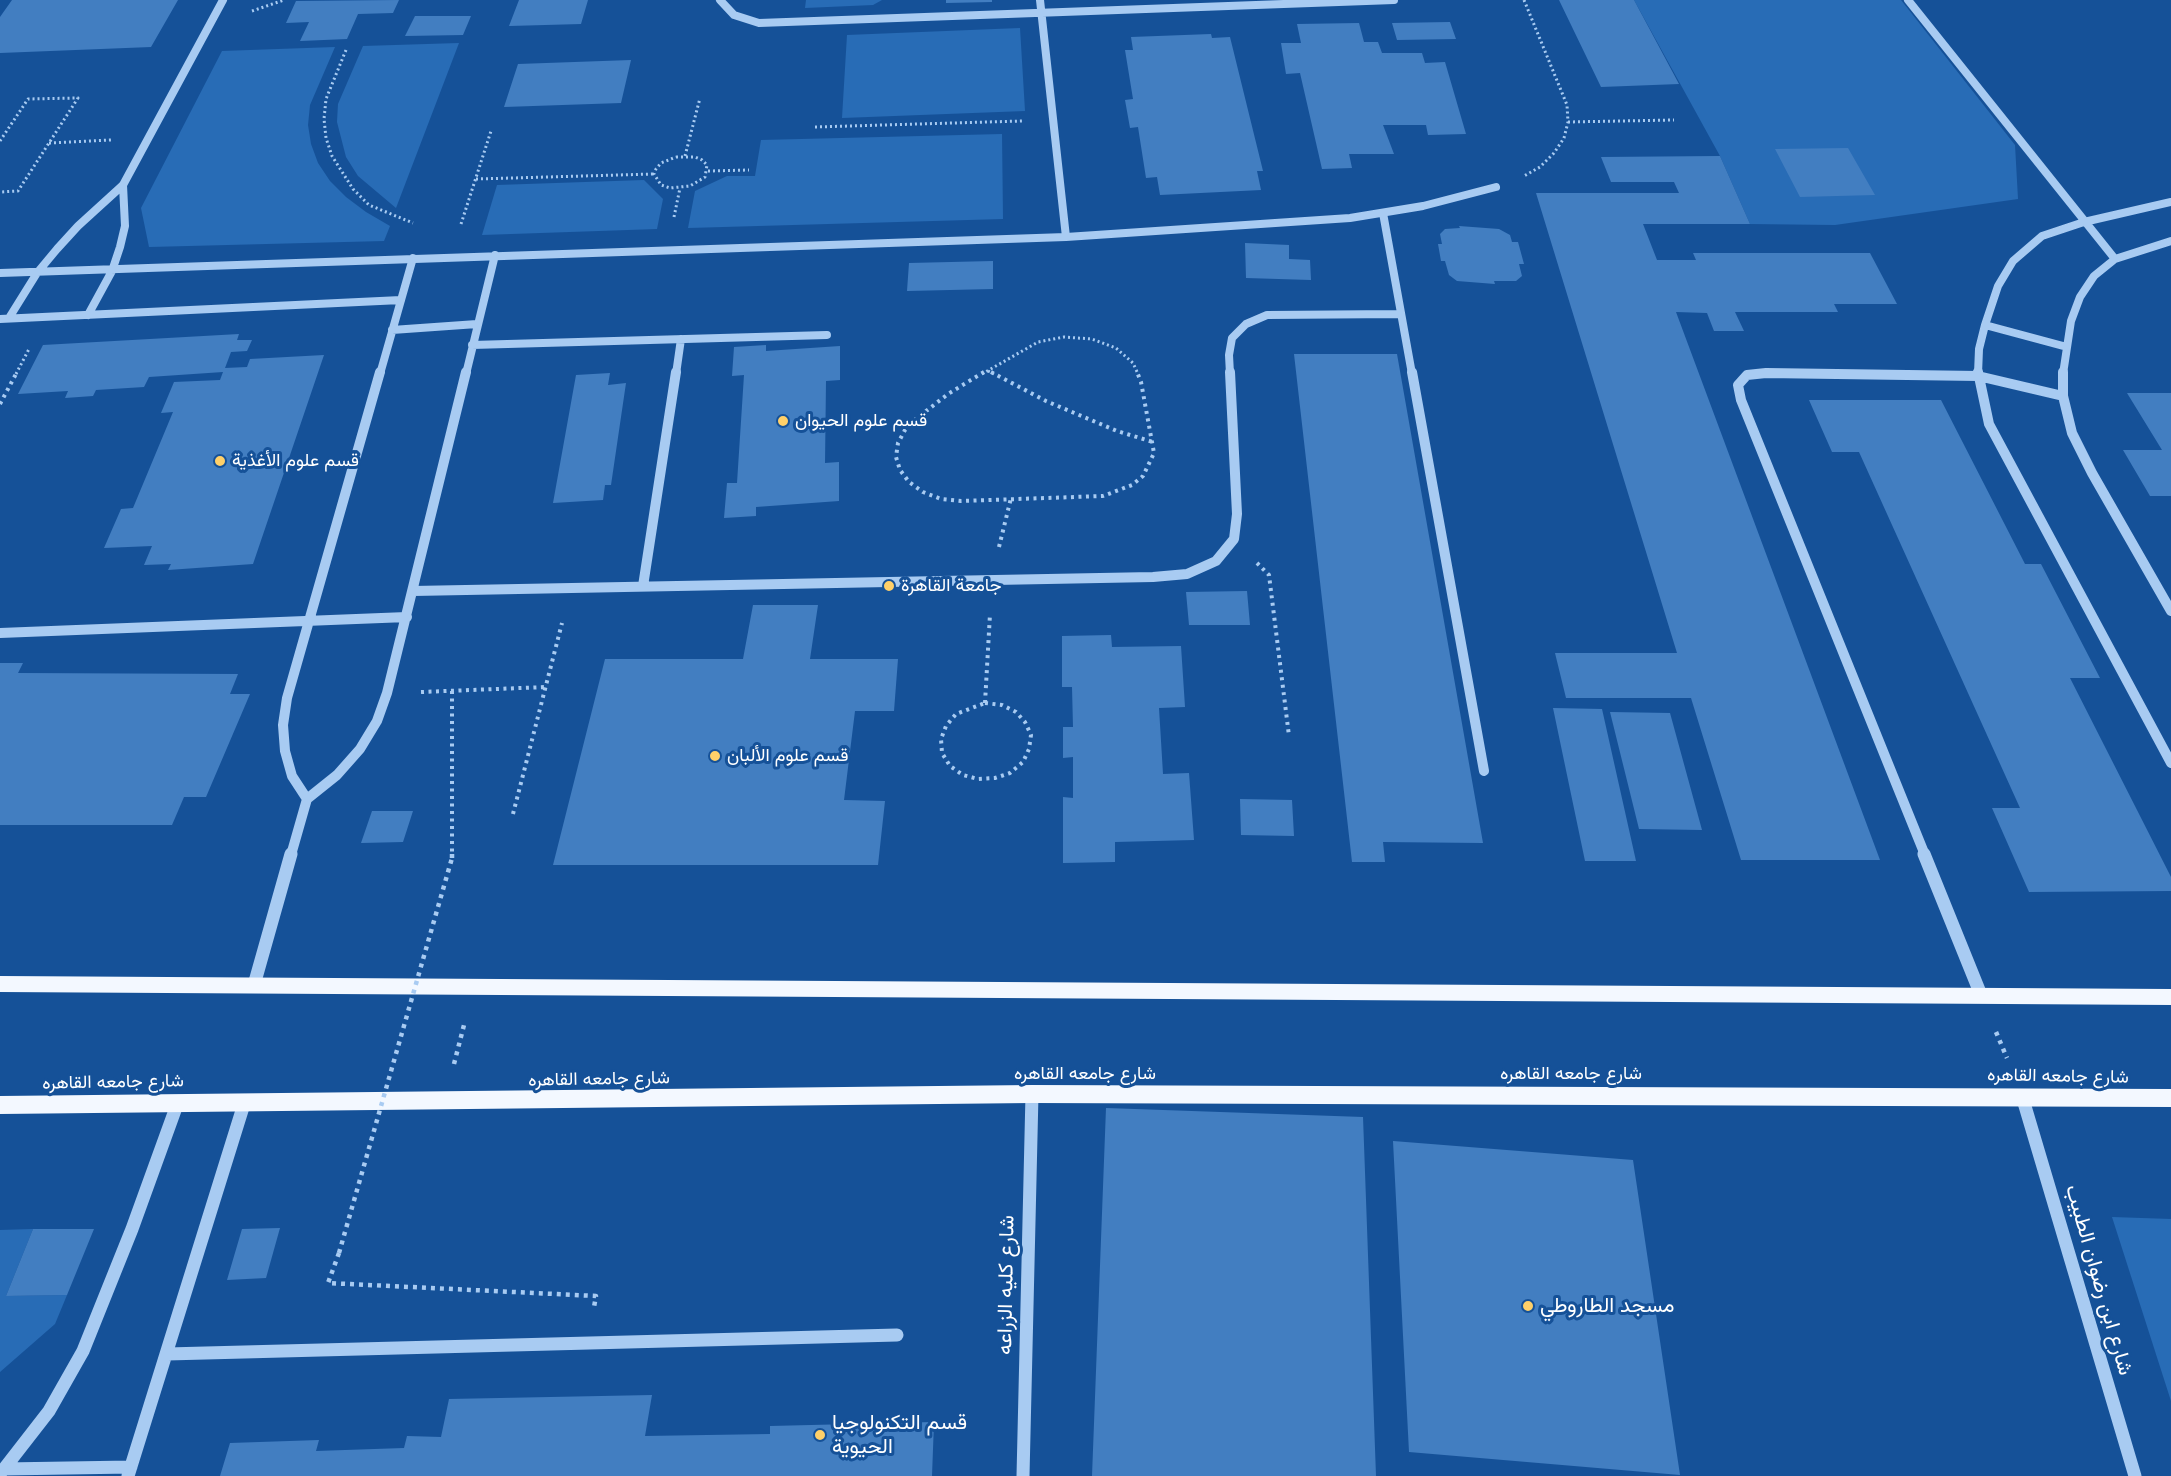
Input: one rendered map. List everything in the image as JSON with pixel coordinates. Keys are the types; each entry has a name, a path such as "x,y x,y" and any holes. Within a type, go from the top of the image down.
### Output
{"main road":[{"path":"0,984 2171,997"},
{"name":"شارع جامعه القاهره","path":"0,1105 1032,1094 2171,1098"}],"street":[{"path":"4,319 37,273 78,226 123,185 223,0"},
{"path":"720,0 734,15 759,22 1283,2 1394,0"},
{"path":"1040,0 1066,237"},
{"path":"1908,0 2115,259"},
{"path":"88,315 112,271 124,226 123,185"},
{"path":"0,273 112,271 450,256 1066,237 1316,221 1383,213 1460,198 1496,187"},
{"path":"2171,202 2084,222 2042,236 2013,261 1998,286 1978,349 1978,376 1989,424 2171,763"},
{"path":"1383,213 1485,771"},
{"path":"2171,241 2115,259 2094,276 2080,297 2071,321 2063,370 2063,396 2072,433 2092,473 2171,611"},
{"path":"254,985 307,799 337,775 360,749 377,721 387,693 495,255"},
{"path":"307,799 292,776 285,751 283,724 287,698 413,258"},
{"path":"4,319 401,300"},
{"path":"413,591 1187,574 1216,561 1234,539 1238,514 1229,355 1232,338 1246,324 1267,315 1400,314"},
{"path":"392,330 477,324"},
{"path":"1985,325 2067,347"},
{"path":"472,345 827,335"},
{"path":"644,586 681,339"},
{"path":"1981,996 1746,411 1738,385 1747,375 1767,373 1978,376 2063,396"},
{"path":"0,633 407,617"},
{"name":"شارع كليه الزراعه","path":"1023,1476 1032,1094"},
{"name":"شارع ابن رضوان الطبيب","path":"2022,1096 2134,1476"},
{"path":"2,1471 49,1411 83,1351 132,1229 178,1102"},
{"path":"2,1471 130,1471 244,1104"},
{"path":"167,1354 897,1335"}],"path":[{"path":"1496,187 1520,179 1540,167 1554,153 1564,138 1568,122 1567,105 1524,0"},
{"path":"346,50 326,99 324,119 326,138 332,156 353,189 369,204 388,214 417,224"},
{"path":"0,141 28,99 78,98 18,191 0,192"},
{"path":"685,156 700,98"},
{"path":"815,127 1053,120"},
{"path":"1568,122 1674,120"},
{"path":"450,256 491,131"},
{"path":"49,143 149,138"},
{"path":"685,156 702,160 707,165 708,171 699,182 680,188 661,185 654,174 661,164 676,157 685,156"},
{"path":"708,171 749,170"},
{"path":"476,178 654,174"},
{"path":"0,404 46,317"},
{"path":"1064,337 1092,339 1116,348 1133,363 1142,382 1154,442 1154,453 1143,476 1132,485 1103,496 961,501 941,499 923,492 909,482 900,470 896,456 898,443 904,430 948,394 1038,342 1064,337"},
{"path":"987,371 1046,401 1154,442"},
{"path":"1234,539 1269,575 1289,736"},
{"path":"513,814 572,588"},
{"path":"387,693 546,687"},
{"path":"452,691 452,858 339,1253 328,1283 596,1296"},
{"path":"1002,705 1016,712 1025,722 1031,735 1029,749 1023,762 1010,773 995,778 978,779 950,766 942,753 941,739 946,726 956,714 970,706 1002,705"},
{"path":"444,1101 474,986"},
{"path":"1981,996 2022,1096"}],"shaded area":[{"path":"806,0 882,0 873,5 805,8"},
{"path":"1634,0 1901,0 2015,145 2018,199 1835,225 1750,224 1720,156"},
{"path":"1020,28 1025,111 842,118 847,35"},
{"path":"459,43 396,208 358,176 346,157 337,122 338,104 363,46"},
{"path":"335,47 310,105 308,125 311,144 318,163 330,181 366,212 390,226 384,241 149,247 141,208 222,51"},
{"path":"1002,134 1003,219 688,228 695,191 727,176 755,176 761,140"},
{"path":"644,180 663,199 657,229 482,235 497,185"},
{"path":"2112,1217 2171,1219 2171,1401"},
{"path":"33,1229 6,1296 67,1295 55,1324 0,1372 0,1230"}],"building":[{"path":"12,0 178,0 151,47 0,53 0,17"},
{"path":"399,0 393,13 358,14 347,39 300,41 309,22 286,23 296,1"},
{"path":"519,0 588,0 581,24 509,26"},
{"path":"946,0 992,0 992,2 946,3"},
{"path":"1559,0 1634,0 1679,84 1601,87"},
{"path":"415,16 471,16 463,35 405,36"},
{"path":"1450,22 1456,39 1397,40 1392,23"},
{"path":"1359,23 1364,42 1378,42 1382,53 1422,53 1425,63 1445,62 1466,134 1428,135 1426,125 1383,125 1394,154 1349,154 1352,168 1322,169 1300,73 1286,74 1281,43 1301,43 1297,24"},
{"path":"1211,34 1212,38 1230,37 1263,171 1257,171 1261,190 1160,195 1157,177 1146,178 1138,127 1130,128 1125,100 1133,99 1125,50 1133,50 1131,37"},
{"path":"631,60 621,103 504,107 518,64"},
{"path":"1848,148 1875,195 1800,197 1775,149"},
{"path":"1720,156 1750,224 1643,224 1657,260 1696,260 1693,253 1870,253 1897,304 1834,304 1838,312 1735,312 1744,331 1714,331 1707,313 1676,312 1880,860 1741,860 1691,698 1566,698 1555,653 1677,653 1536,193 1679,193 1674,182 1611,182 1601,157"},
{"path":"1459,226 1499,229 1510,235 1512,242 1518,242 1524,264 1519,264 1522,276 1516,281 1494,281 1495,284 1457,281 1449,275 1445,261 1441,261 1438,244 1442,244 1440,234 1445,229 1460,228"},
{"path":"1245,243 1289,245 1289,259 1310,260 1311,280 1246,278"},
{"path":"993,261 993,289 907,291 909,263"},
{"name":"قسم علوم الأغذية","path":"239,334 237,340 252,340 247,351 231,352 225,368 247,367 250,359 324,355 253,564 168,570 171,564 144,565 152,546 104,548 121,509 133,508 173,412 161,413 174,382 220,380 223,372 149,377 144,387 96,390 93,396 65,398 68,391 18,394 43,345"},
{"name":"قسم علوم الحيوان","path":"766,345 766,351 840,346 840,380 826,381 825,463 839,462 839,501 756,507 756,516 724,518 727,483 737,483 744,375 732,376 734,347"},
{"path":"1294,354 1397,354 1483,843 1383,842 1385,862 1352,862"},
{"path":"610,373 608,385 626,383 611,485 605,485 603,500 553,503 576,375"},
{"path":"2127,393 2171,393 2171,496 2150,496 2123,450 2162,450"},
{"path":"1809,400 1941,400 2025,564 2041,564 2100,678 2070,678 2171,877 2171,891 2029,892 1992,808 2020,808 1859,452 1832,452"},
{"path":"1247,591 1250,625 1189,625 1186,592"},
{"name":"قسم علوم الألبان","path":"753,605 818,605 810,659 898,659 894,711 855,711 844,800 885,801 878,865 553,865 605,659 743,659"},
{"path":"1111,635 1112,647 1181,646 1185,707 1159,708 1163,774 1189,773 1194,840 1115,842 1115,862 1063,863 1063,797 1073,798 1073,757 1063,758 1063,727 1073,727 1072,687 1062,687 1062,636"},
{"path":"0,663 23,663 18,673 238,674 230,694 250,694 206,797 184,797 172,825 0,825"},
{"path":"1553,708 1602,709 1636,861 1585,861"},
{"path":"1610,712 1670,713 1702,830 1639,829"},
{"path":"1240,799 1292,800 1294,836 1241,835"},
{"path":"372,811 413,811 403,842 361,843"},
{"path":"1106,1108 1363,1117 1376,1476 1092,1476"},
{"name":"مسجد الطاروطي","path":"1393,1141 1633,1160 1680,1475 1409,1452"},
{"path":"280,1228 266,1278 227,1280 242,1229"},
{"path":"33,1229 94,1229 67,1295 6,1296"},
{"name":"قسم التكنولوجيا الحيوية","path":"652,1395 645,1436 770,1434 770,1426 934,1422 932,1476 220,1476 230,1443 319,1440 316,1451 404,1448 407,1436 441,1437 449,1399"}],"place":[{"name":"قسم علوم الحيوان","path":"783,421"},
{"name":"قسم علوم الأغذية","path":"220,461"},
{"name":"جامعة القاهرة","path":"889,586"},
{"name":"قسم علوم الألبان","path":"715,756"},
{"name":"مسجد الطاروطي","path":"1528,1306"},
{"name":"قسم التكنولوجيا الحيوية","path":"820,1435"}]}
